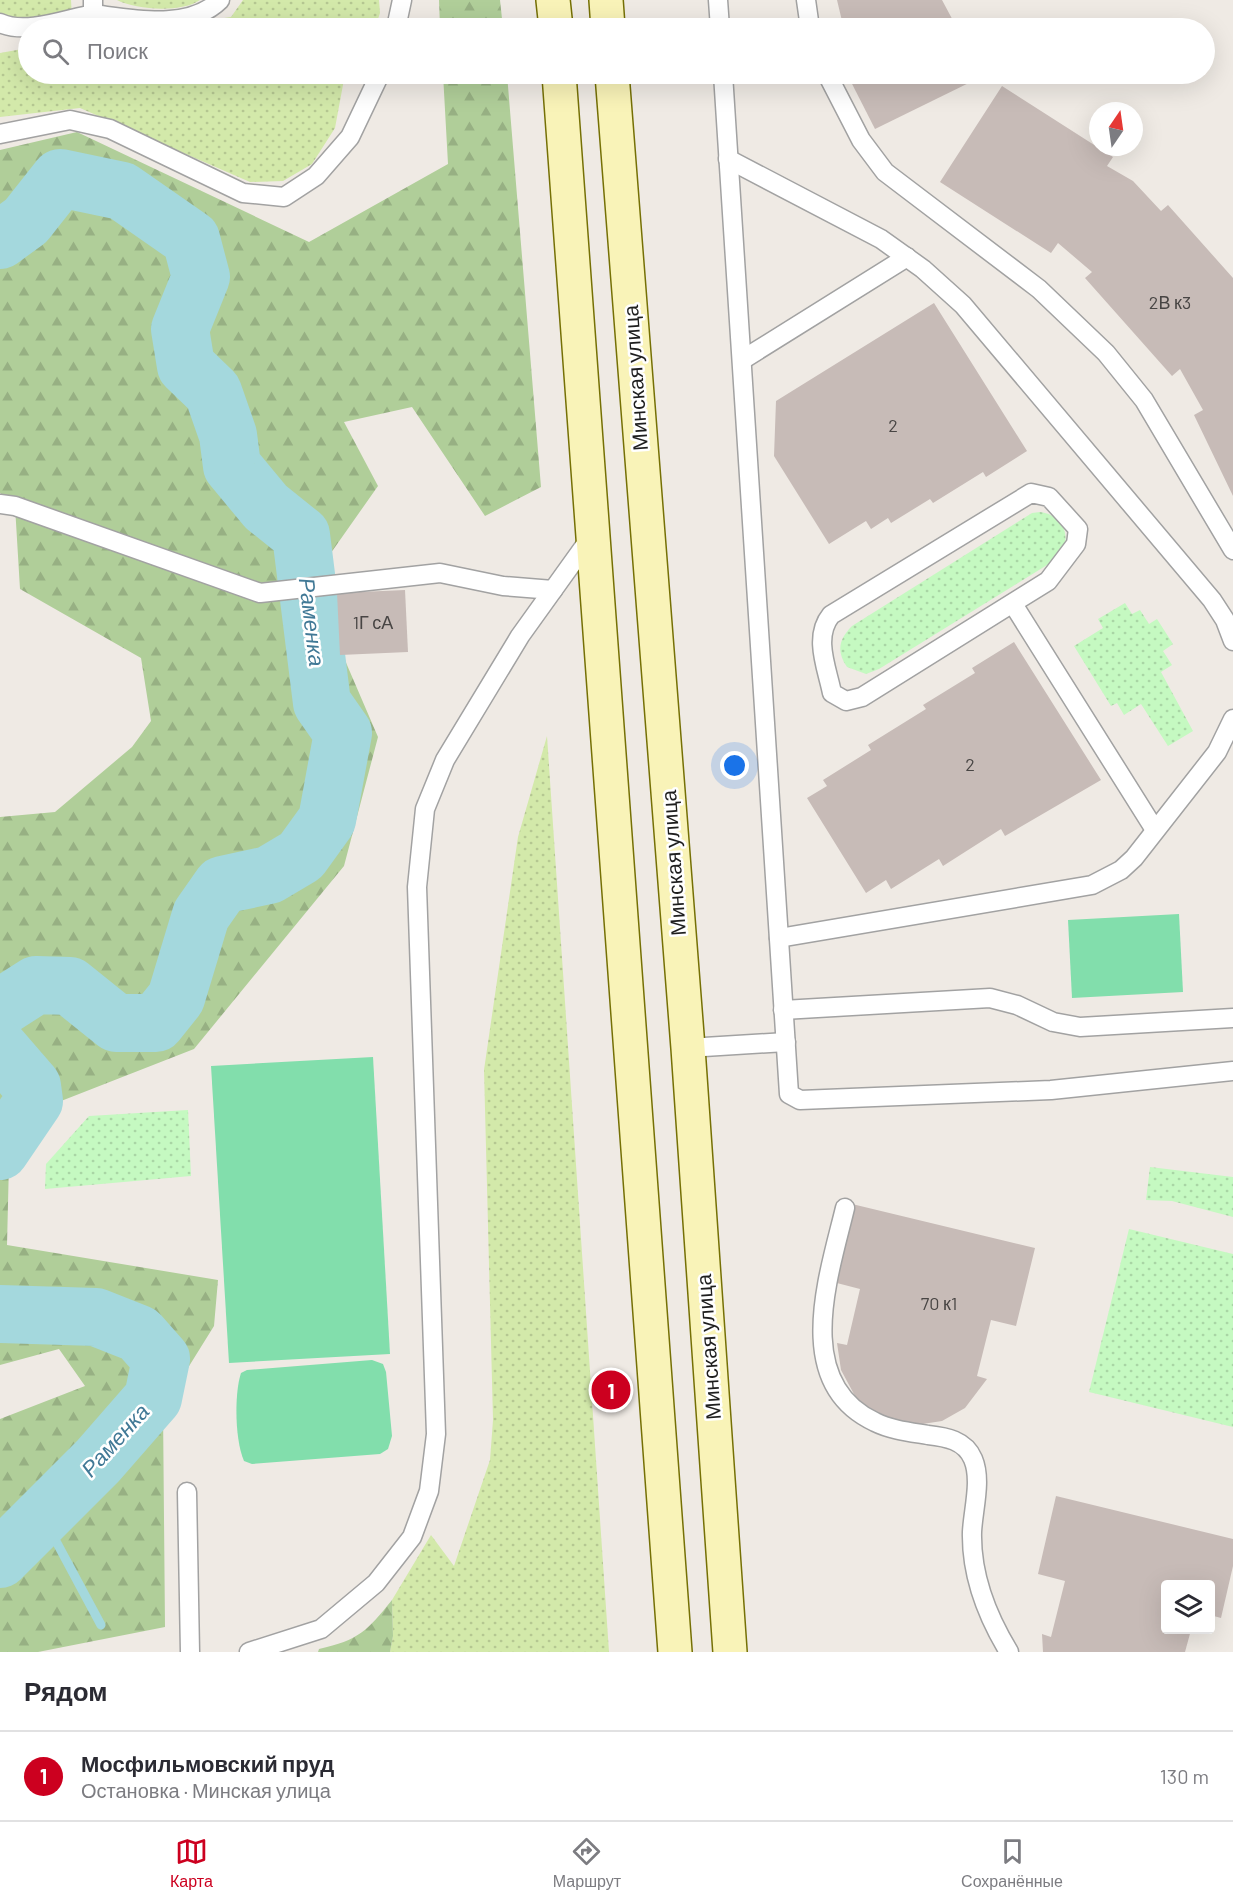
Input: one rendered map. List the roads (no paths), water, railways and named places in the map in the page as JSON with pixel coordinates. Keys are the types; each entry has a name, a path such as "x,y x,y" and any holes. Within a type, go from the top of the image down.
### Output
{"main road":[{"path":"553,0 554,18"},
{"path":"606,0 608,18"},
{"path":"560,84 675,1652"},
{"name":"Минская улица","path":"613,84 688,1048 730,1652"}],"lane":[{"path":"178,18 209,12 220,0"},
{"path":"398,18 402,0"},
{"path":"718,0 719,18"},
{"path":"806,0 809,18"},
{"path":"57,18 93,7 141,18"},
{"path":"0,23 9,27 18,27"},
{"path":"0,134 70,120 110,129 243,193 284,197 316,177 350,137 375,84"},
{"path":"724,84 789,1094 800,1100 1051,1090 1233,1071"},
{"path":"832,84 861,140 885,171 1039,289 1106,353 1144,400 1233,550"},
{"path":"728,159 844,218 907,257 963,305 1212,600 1225,620 1233,641"},
{"path":"741,360 907,257"},
{"path":"1038,493 1048,497 1075,523 1078,536 1076,544 1053,577 1013,603 856,700 846,701 832,693 821,640 822,628 831,615 1024,496 1038,493"},
{"path":"0,504 15,506 138,548 260,593 440,573 503,586 553,591"},
{"path":"249,1652 321,1629 376,1583 412,1537 429,1491 436,1434 417,887 425,809 444,760 520,636 594,533"},
{"path":"1013,603 1155,830"},
{"path":"779,938 1092,885 1121,870 1155,830 1217,752 1233,719"},
{"path":"783,1010 990,998 1017,1005 1053,1022 1080,1027 1233,1018"},
{"path":"688,1048 786,1042"},
{"path":"845,1208 822,1311 824,1347 833,1382 854,1409 872,1422 895,1430 945,1437 968,1450 974,1461 976,1479 972,1534 978,1581 986,1606 1009,1652"},
{"path":"187,1492 190,1652"}],"waterway":[{"name":"Раменка","path":"0,240 26,221 60,178 122,191 191,239 201,277 180,329 186,366 213,392 228,435 232,466 266,507 301,535 322,703 343,733 327,820 301,856 269,875 222,885 201,915 176,998 156,1023 116,1023 70,986 36,985 0,1008"},
{"name":"Раменка","path":"0,1049 32,1086 34,1101 0,1151"},
{"name":"Раменка","path":"0,1314 96,1317 139,1334 161,1359 153,1398 98,1461 0,1559"},
{"path":"43,1517 101,1625"}],"place":[{"name":"Мосфильмовский пруд","path":"611,1390"}]}
